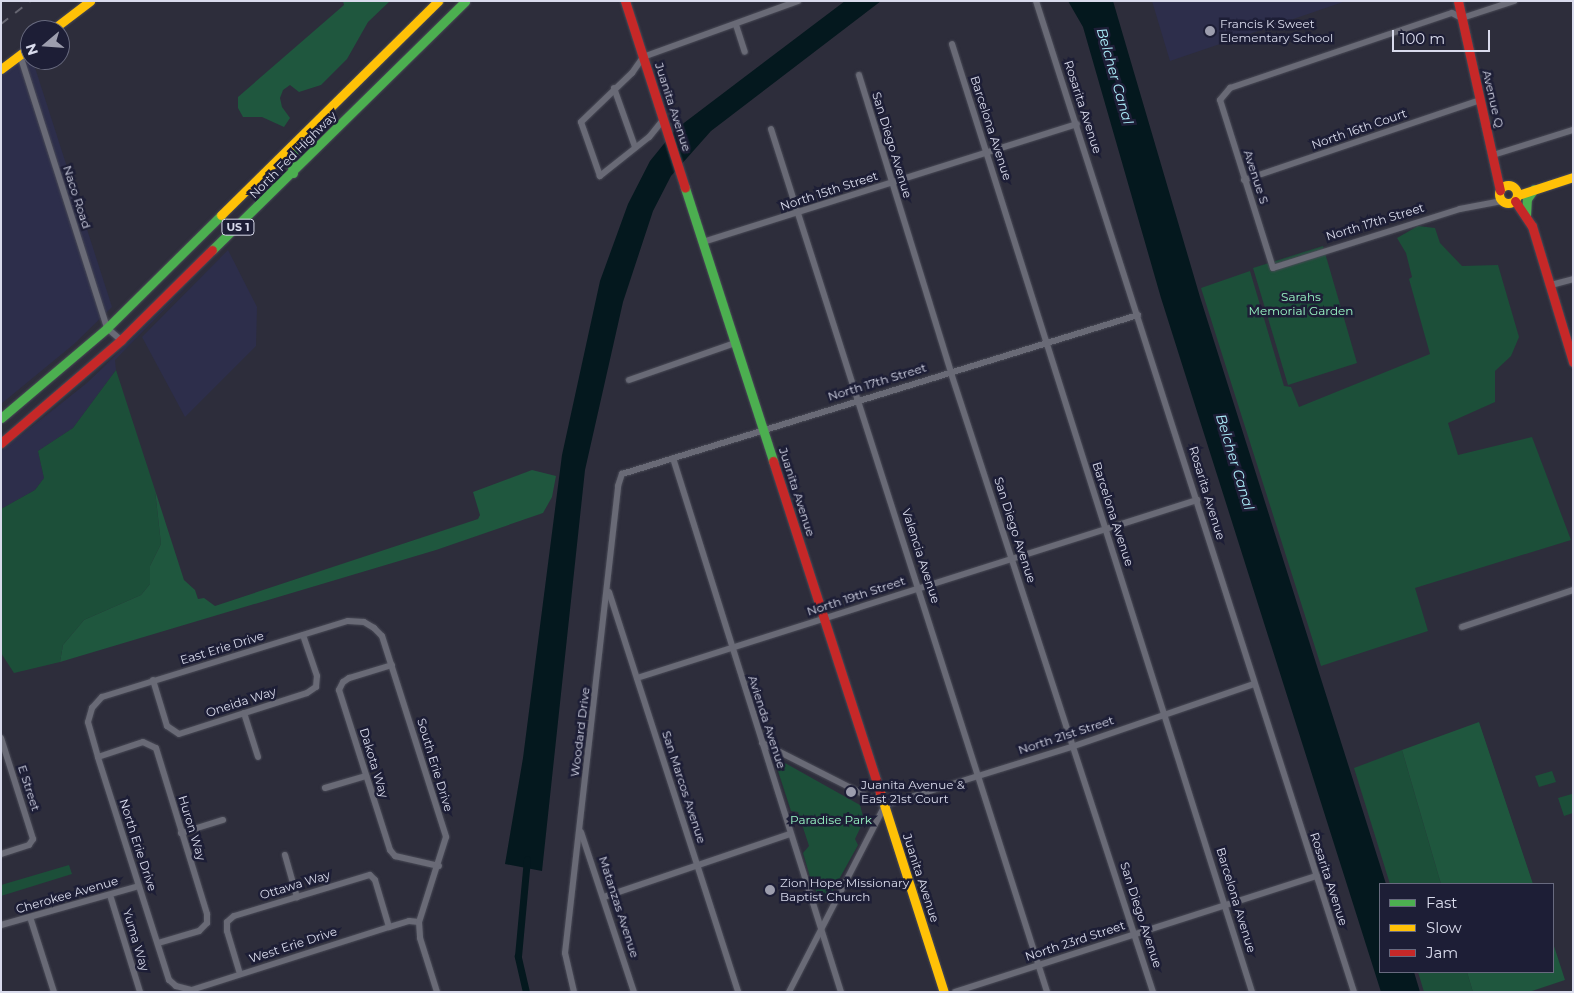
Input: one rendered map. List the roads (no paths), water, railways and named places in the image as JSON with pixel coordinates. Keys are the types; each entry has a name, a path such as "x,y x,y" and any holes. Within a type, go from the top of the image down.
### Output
{"street":[{"path":"65,20 90,1"},
{"name":"North Fed Highway","path":"1,418 107,328 438,1"},
{"name":"North Fed Highway","path":"1,443 121,340 293,174 465,1"},
{"name":"Juanita Avenue","path":"626,1 944,992"},
{"path":"663,120 649,137 600,176 581,122 614,88 632,74 643,57 736,25 798,1"},
{"name":"Rosarita Avenue","path":"1036,1 1354,992"},
{"name":"Avenue Q","path":"1458,1 1498,173 1508,195 1532,226 1573,362"},
{"path":"1462,18 1514,1"},
{"name":"Avenue S","path":"1273,268 1220,100 1222,93 1230,88 1452,13 1462,18"},
{"path":"736,25 746,52"},
{"name":"Barcelona Avenue","path":"952,44 988,152 1046,342 1226,904 1252,992"},
{"path":"1,69 20,55"},
{"name":"Naco Road","path":"25,70 107,328"},
{"name":"San Diego Avenue","path":"859,75 951,373 1014,560 1153,992"},
{"path":"614,88 635,147"},
{"name":"North 16th Court","path":"1244,180 1481,100"},
{"name":"North 15th Street","path":"703,242 1076,124"},
{"name":"Valencia Avenue","path":"771,129 800,212 1048,992"},
{"path":"1493,156 1573,130"},
{"path":"293,174 290,158 300,138"},
{"path":"1508,195 1534,189 1573,176"},
{"path":"1526,216 1527,199 1534,189"},
{"name":"North 17th Street","path":"1273,268 1508,195"},
{"path":"1551,285 1573,279"},
{"name":"North 17th Street","path":"622,474 764,428 1138,315"},
{"path":"107,328 121,340"},
{"path":"629,380 735,343"},
{"name":"Avienda Avenue","path":"673,458 841,992"},
{"name":"Woodard Drive","path":"574,992 565,953 622,474"},
{"name":"North 19th Street","path":"637,678 919,587 1014,560 1106,528 1197,500"},
{"name":"San Marcos Avenue","path":"608,589 738,992"},
{"path":"1462,627 1573,590"},
{"name":"East Erie Drive","path":"92,708 102,698 154,680 348,620 364,622"},
{"name":"South Erie Drive","path":"364,622 382,636 446,837 439,866 419,922"},
{"name":"Oneida Way","path":"154,680 167,726 172,732 179,734 307,693 316,687 317,676 303,635"},
{"name":"Dakota Way","path":"392,665 349,678 343,682 340,690 390,850 395,856 439,866"},
{"name":"North 21st Street","path":"885,805 1074,746 1165,713 1254,684"},
{"name":"North Erie Drive","path":"92,708 88,722 98,757 169,980 176,986"},
{"path":"244,713 258,757"},
{"name":"E Street","path":"1,738 32,835 29,845 1,854"},
{"name":"Huron Way","path":"98,757 143,742 156,748 207,914 207,924 199,931 158,943"},
{"path":"762,743 885,805 789,992"},
{"path":"325,788 366,776"},
{"path":"182,833 223,820"},
{"name":"Matanzas Avenue","path":"580,831 604,897 634,992"},
{"path":"604,897 790,834"},
{"path":"285,856 297,897"},
{"name":"Ottawa Way","path":"240,974 226,922 234,916 370,875 375,880 389,927"},
{"name":"North 23rd Street","path":"955,992 1317,876"},
{"name":"Cherokee Avenue","path":"1,925 139,886"},
{"name":"Yuma Way","path":"110,895 140,992"},
{"path":"30,916 54,992"},
{"name":"West Erie Drive","path":"176,986 191,990 409,921 419,922"},
{"path":"419,922 420,938 437,992"}],"water":[{"path":"845,1 881,1 711,131 671,176 653,211 623,302 585,470 542,871 505,864 523,758 562,455 600,281 628,204 650,161 676,129"},
{"name":"Belcher Canal","path":"1068,1 1113,1 1200,297 1386,883 1379,883 1379,973 1414,973 1420,992 1381,992 1161,298 1083,27"}],"waterway":[{"path":"526,992 518,956 527,859"}],"railway":[{"path":"1,24 30,1"}],"place":[{"name":"Francis K Sweet Elementary School","path":"1210,31"},
{"name":"Juanita Avenue & East 21st Court","path":"851,792"},
{"name":"Zion Hope Missionary Baptist Church","path":"770,890"}],"park label":[{"name":"Sarahs Memorial Garden","path":"1301,304"},
{"name":"Paradise Park","path":"831,820"}]}
